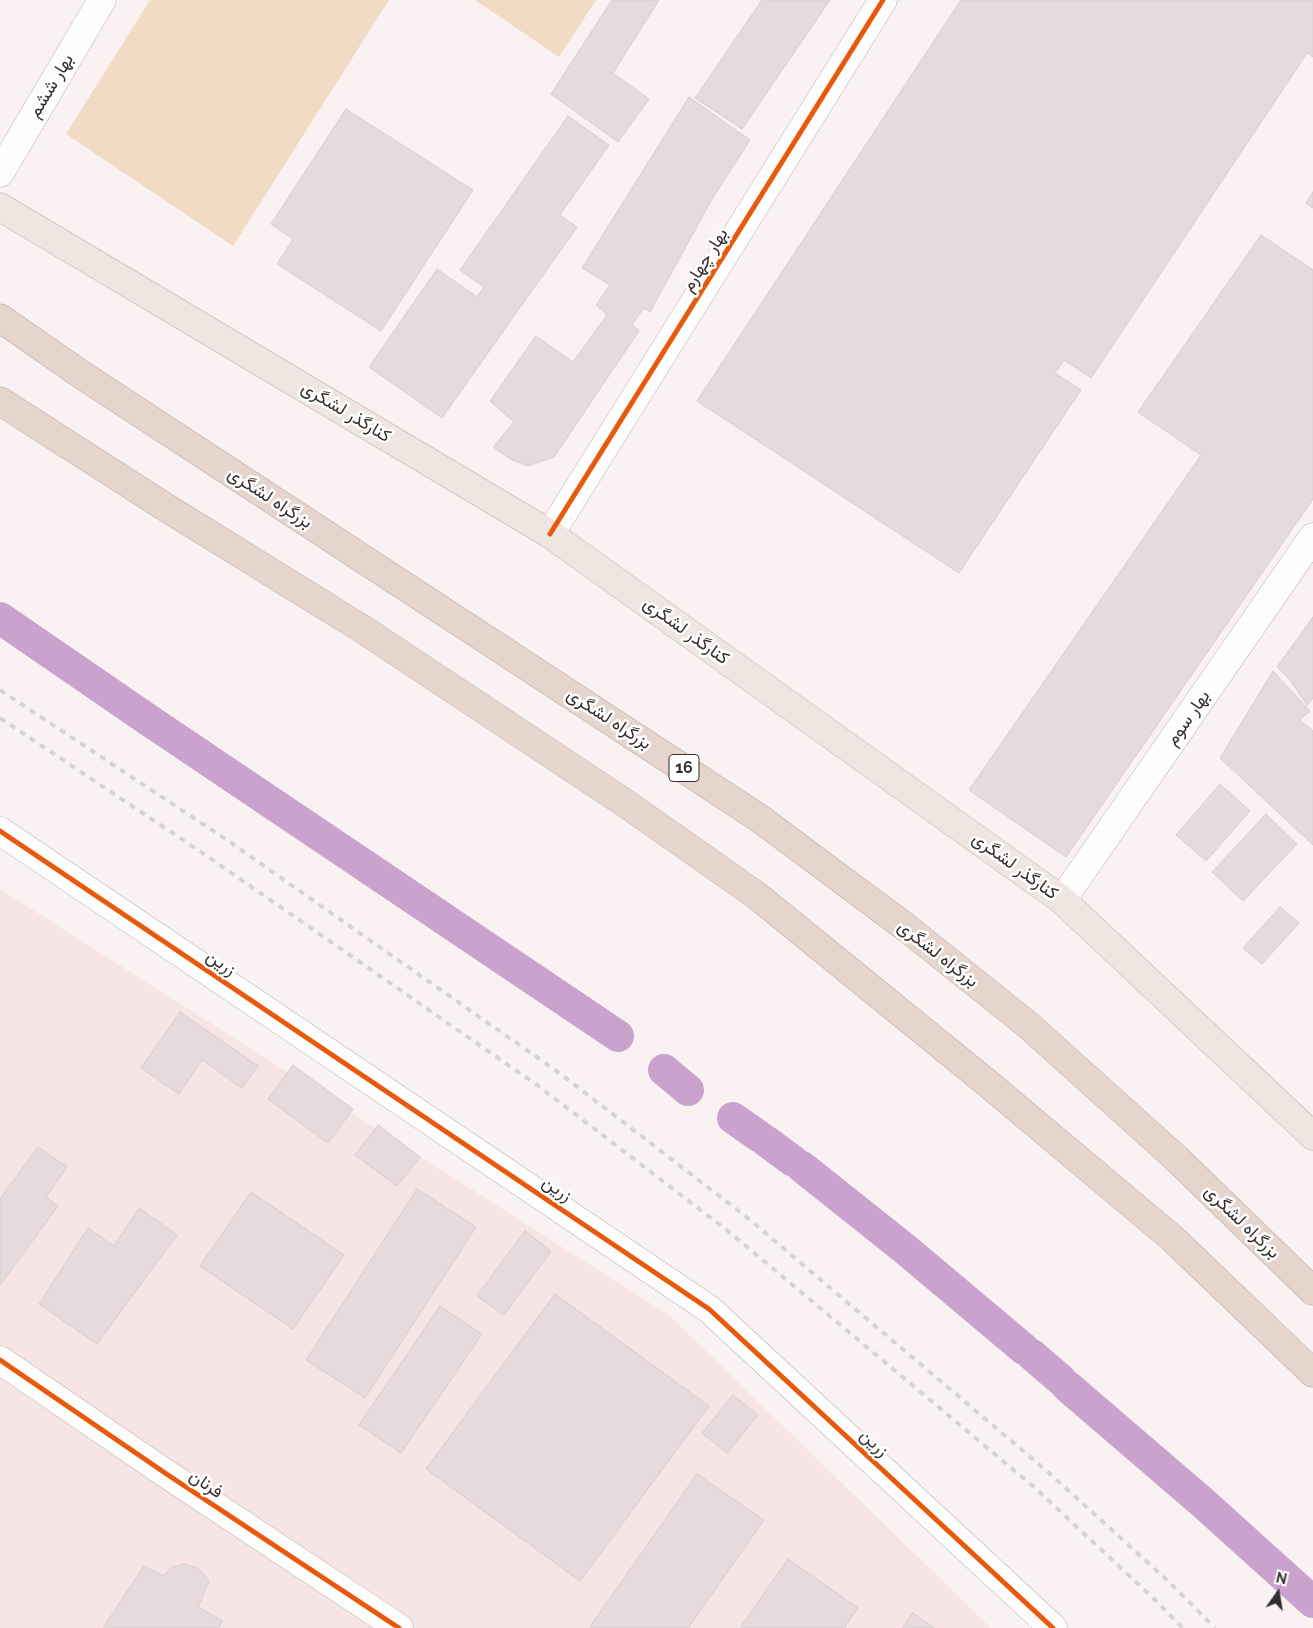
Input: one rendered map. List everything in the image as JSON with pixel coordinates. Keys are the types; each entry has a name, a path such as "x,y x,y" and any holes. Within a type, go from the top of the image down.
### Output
{"highway":[{"name":"بزرگراه لشگری","path":"0,318 82,375 759,818 908,929 1028,1025 1177,1159 1313,1291"},
{"path":"0,401 162,505 364,630 625,803 756,895 986,1082 1172,1238 1313,1373"}],"main road":[{"name":"کنارگذر لشگری","path":"0,207 550,534 1062,900 1313,1136"}],"street":[{"name":"بهار ششم","path":"0,173 102,0"},
{"name":"بهار چهارم","path":"550,534 883,0"},
{"name":"بهار سوم","path":"1062,900 1313,537"},
{"name":"زرین","path":"0,830 710,1309 1053,1628"},
{"name":"فرنان","path":"0,1360 168,1475 399,1628"}],"shaded area":[{"path":"150,0 389,0 233,246 66,134"},
{"path":"475,0 596,0 559,57"},
{"path":"0,889 669,1315 991,1628 0,1628"}],"building":[{"path":"612,0 659,0 613,73 649,99 618,142 551,94"},
{"path":"762,0 830,0 742,129 695,98"},
{"path":"961,0 1313,0 1313,57 1307,53 1091,378 1064,360 1055,373 1081,390 959,573 697,401"},
{"path":"689,97 750,140 712,199 650,312 644,308 632,324 639,331 554,457 528,466 512,460 493,447 514,422 490,401 536,336 573,362 607,315 596,305 610,285 582,268"},
{"path":"346,109 473,190 381,331 277,264 293,239 271,224"},
{"path":"568,116 609,145 560,215 577,227 442,418 369,367 437,269 477,297 484,287 460,270"},
{"path":"1313,192 1313,208 1306,203"},
{"path":"1261,235 1313,270 1313,499 1066,857 969,790 1201,455 1138,412"},
{"path":"1313,617 1313,698 1307,705 1290,680 1277,667"},
{"path":"1273,671 1310,711 1300,720 1313,731 1313,845 1220,758"},
{"path":"1220,784 1250,811 1206,861 1176,835"},
{"path":"1266,814 1297,844 1243,901 1212,872"},
{"path":"1280,907 1299,923 1262,964 1243,948"},
{"path":"180,1012 258,1066 242,1088 202,1060 179,1094 141,1068"},
{"path":"293,1065 353,1109 328,1143 268,1099"},
{"path":"378,1125 420,1157 397,1186 355,1155"},
{"path":"38,1147 67,1167 46,1197 58,1206 0,1285 0,1199"},
{"path":"417,1189 476,1227 365,1398 306,1360"},
{"path":"251,1192 344,1255 293,1329 200,1266"},
{"path":"139,1208 177,1235 97,1344 39,1304 88,1228 114,1246"},
{"path":"525,1231 551,1251 504,1315 477,1296"},
{"path":"555,1294 709,1406 580,1581 426,1469"},
{"path":"440,1306 482,1334 401,1453 359,1425"},
{"path":"733,1395 758,1415 727,1453 702,1433"},
{"path":"697,1474 764,1520 688,1628 589,1628"},
{"path":"788,1559 858,1608 844,1628 740,1628"},
{"path":"184,1564 198,1568 209,1581 198,1607 223,1621 218,1628 103,1628 144,1566 164,1576 172,1567"},
{"path":"913,1613 934,1628 902,1628"}],"waterway":[{"path":"0,618 618,1036"},
{"path":"664,1070 688,1090"},
{"path":"733,1118 760,1137"},
{"path":"766,1141 793,1161"},
{"path":"802,1167 905,1249 1024,1349"},
{"path":"1032,1355 1061,1380"},
{"path":"1067,1386 1202,1502 1313,1602"}],"railway":[{"path":"0,690 227,840 558,1072 744,1215 1048,1472 1167,1580 1215,1628"},
{"path":"0,718 207,856 537,1085 728,1231 1034,1487 1183,1628"}],"cycle path":[{"path":"550,534 883,0"},
{"path":"0,831 709,1309 1053,1628"},
{"path":"0,1360 168,1475 399,1628"}]}
